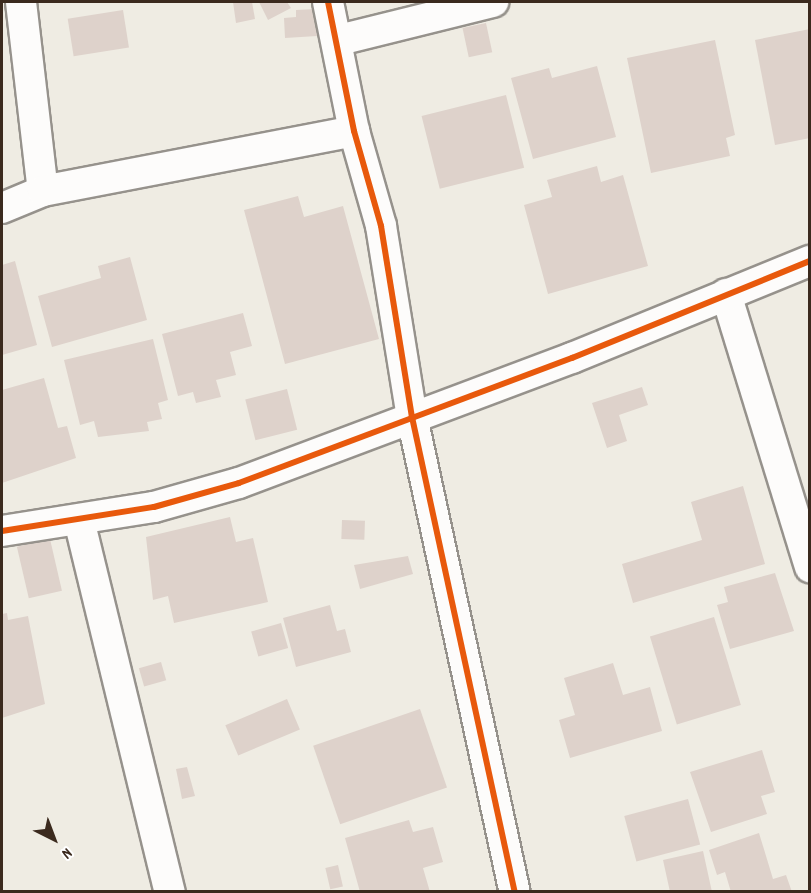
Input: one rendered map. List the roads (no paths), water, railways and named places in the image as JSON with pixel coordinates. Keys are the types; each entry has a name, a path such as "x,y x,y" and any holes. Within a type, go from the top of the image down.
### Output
{"street":[{"path":"21,2 43,191"},
{"path":"328,2 339,40 354,131 381,226 412,417 514,891"},
{"path":"339,40 493,2"},
{"path":"2,208 43,191 354,131"},
{"path":"2,531 79,520 239,483 810,261"},
{"path":"726,294 810,567"},
{"path":"79,520 170,891"}]}
